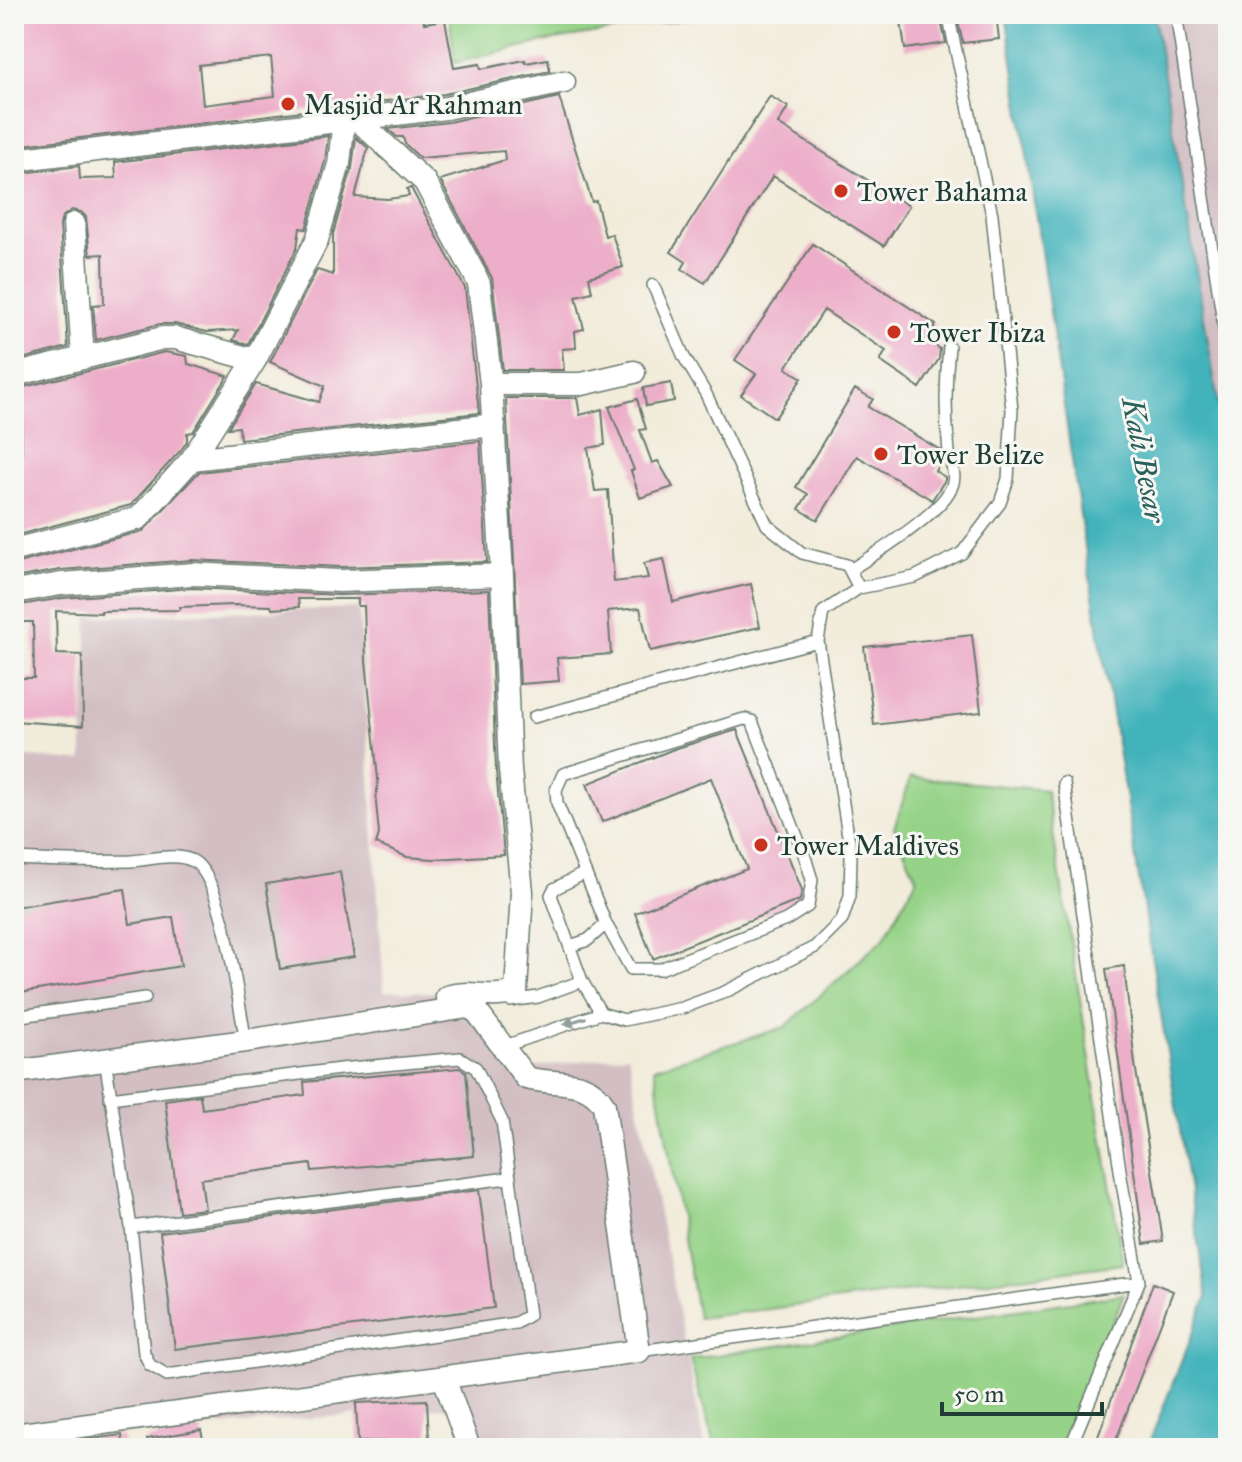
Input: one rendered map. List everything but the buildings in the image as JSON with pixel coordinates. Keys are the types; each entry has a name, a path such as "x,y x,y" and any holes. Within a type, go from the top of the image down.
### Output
{"street":[{"path":"14,160 446,108 564,82"},
{"path":"14,550 139,518 192,459 255,360 317,240 350,118"},
{"path":"350,118 425,182 475,275 479,284 491,384 510,770 522,892 516,991 505,996 455,994 443,998 428,1012"},
{"path":"74,224 83,358"},
{"path":"14,375 163,338 175,338 255,360"},
{"path":"491,384 582,384 634,372"},
{"path":"192,459 494,425"},
{"path":"14,592 61,584 193,574 340,581 502,575"},
{"path":"14,1072 468,1007 477,1012 526,1078 583,1086 597,1092 604,1105 639,1351 14,1435"},
{"path":"444,1378 469,1448"}],"lane":[{"path":"1176,14 1228,354"},
{"path":"502,1047 601,1013 624,1020 682,1008 725,992 815,947 842,920 850,896 851,855 818,641 823,612 859,588 915,577 962,553 1000,503 1008,479 1012,410 992,215 949,19"},
{"path":"653,285 684,357 706,394 767,525 802,553 847,565 859,588"},
{"path":"850,570 896,541 945,497 954,481 949,453 945,381 949,347"},
{"path":"534,717 818,641"},
{"path":"732,721 752,721 809,868 812,880 808,906 786,920 660,969 631,969 606,924 598,897 557,803 556,790 563,774 732,721"},
{"path":"1064,783 1139,1282 1070,1448"},
{"path":"14,859 134,861 172,857 193,861 207,875 218,900 246,1041"},
{"path":"585,873 554,889 551,895 582,981 601,1013"},
{"path":"570,946 588,940 606,924"},
{"path":"468,1007 538,997 582,981"},
{"path":"14,1017 145,998"},
{"path":"105,1059 110,1098 131,1227 144,1353 150,1365 167,1375 516,1323 529,1315 502,1121 476,1068 460,1058 340,1069 110,1098"},
{"path":"131,1227 508,1178"},
{"path":"639,1351 1139,1282"}],"shaded area":[{"path":"1154,14 1228,14 1228,463"},
{"path":"359,608 384,991 483,994 522,1069 628,1055 705,1448 477,1448 464,1406 14,1442 14,756 82,761 88,617"}],"green space":[{"path":"449,14 716,14 542,42 455,63"},
{"path":"911,777 1046,790 1123,1264 698,1318 654,1068 785,1027 883,939 917,879 894,828"},
{"path":"1124,1294 1063,1448 715,1448 690,1359"}],"water":[{"name":"Kali Besar","path":"1006,14 1154,14 1228,463 1228,1448 1147,1448 1207,1297 1084,541"}],"place":[{"name":"Masjid Ar Rahman","path":"288,104"},
{"name":"Tower Bahama","path":"841,191"},
{"name":"Tower Ibiza","path":"894,332"},
{"name":"Tower Belize","path":"881,454"},
{"name":"Tower Maldives","path":"761,845"}]}
